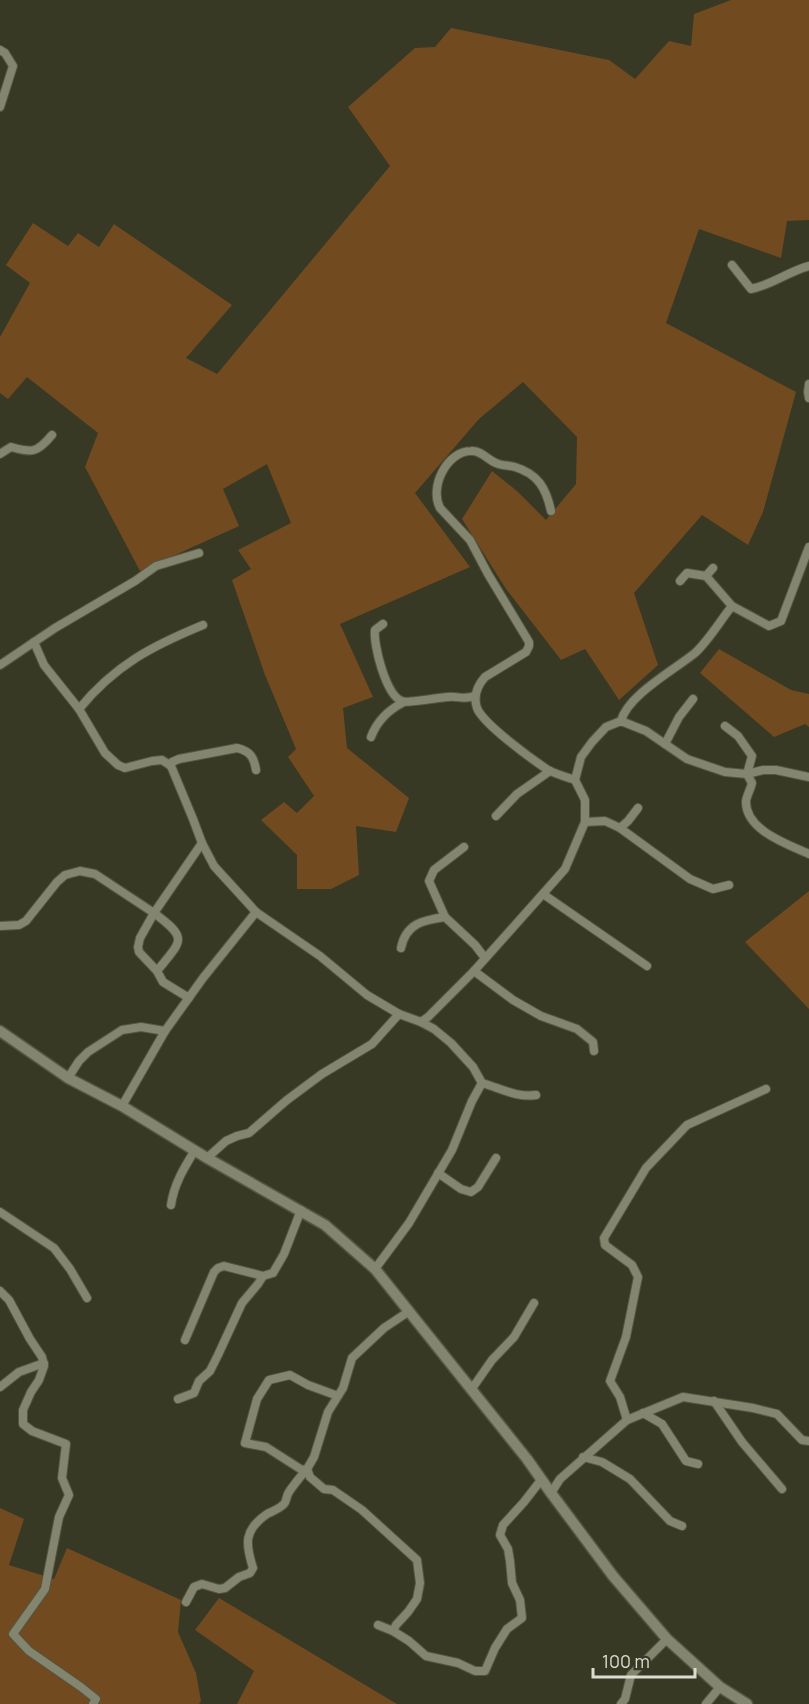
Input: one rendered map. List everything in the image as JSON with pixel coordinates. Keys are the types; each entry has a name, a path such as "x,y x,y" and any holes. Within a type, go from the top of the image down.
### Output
{"street":[{"path":"0,50 5,53 13,66 0,107"},
{"path":"732,265 751,289 765,286 786,274 809,266"},
{"path":"809,384 809,398"},
{"path":"0,454 11,447 27,451 42,447 52,435"},
{"path":"550,511 544,487 534,477 523,470 496,464 476,451 469,450 450,462 438,480 436,491 440,508 470,540 529,642 526,652 485,677 480,683 475,696 478,710 509,740 550,771 575,780"},
{"path":"680,581 687,573 706,576 732,606 769,626 781,621 809,548"},
{"path":"0,665 156,566 199,553"},
{"path":"706,576 713,568"},
{"path":"621,721 623,713 639,696 701,647 732,606"},
{"path":"383,624 375,630 374,635 378,656 390,688 397,699 404,702"},
{"path":"79,709 96,689 130,661 154,646 203,625"},
{"path":"34,642 44,665 79,709 105,753 118,765 125,768 152,760 162,760 171,766 202,843 214,866 256,912 320,956 367,995 399,1014 434,1029 451,1043 473,1067 482,1083 527,1096 536,1095"},
{"path":"371,737 388,712 404,702 450,697 465,699 475,696"},
{"path":"665,744 685,708 693,699"},
{"path":"421,1022 474,971 565,868 585,822 585,800 575,780 581,758 591,742 606,727 621,721 646,730 687,759 725,772 747,774 776,770 809,777"},
{"path":"725,726 738,736 752,756 747,774 752,783 746,801 750,818 768,834 809,854"},
{"path":"171,766 172,762 178,759 237,748 252,755 256,770"},
{"path":"496,816 517,794 550,771"},
{"path":"620,828 638,808"},
{"path":"585,822 605,821 620,828 690,879 713,889 729,885"},
{"path":"189,998 163,982 138,947 140,938 154,913 202,843"},
{"path":"464,847 434,870 429,881 446,917 485,958"},
{"path":"0,926 19,926 26,921 65,875 80,871 95,874 173,927 178,939 175,948 157,971"},
{"path":"543,894 647,966"},
{"path":"122,1106 165,1031 256,912"},
{"path":"401,948 411,928 423,920 446,917"},
{"path":"474,971 513,1000 541,1016 577,1029 593,1042 594,1051"},
{"path":"207,1158 226,1142 249,1133 322,1074 372,1044 399,1014"},
{"path":"68,1078 88,1052 122,1030 141,1027 165,1031"},
{"path":"0,1031 68,1078 122,1106 207,1158 302,1210 325,1225 354,1249 375,1269 527,1459 613,1576 668,1639 720,1687 747,1704"},
{"path":"375,1269 392,1248 452,1150 482,1083"},
{"path":"627,1420 620,1397 610,1381 626,1336 638,1277 632,1265 605,1245 604,1238 646,1168 687,1125 766,1089"},
{"path":"171,1205 173,1191 195,1150"},
{"path":"438,1173 461,1189 471,1192 478,1187 496,1158"},
{"path":"184,1340 214,1272 224,1266 263,1276 273,1273 284,1254 302,1210"},
{"path":"0,1212 54,1248 87,1298"},
{"path":"178,1399 194,1394 200,1381 210,1371 242,1303 263,1276"},
{"path":"0,1291 9,1300 44,1363 39,1380 23,1410 23,1424 32,1431 66,1444 62,1478 69,1495 59,1517 45,1589 13,1635 29,1651 96,1699 93,1704"},
{"path":"471,1390 492,1359 514,1337 534,1303"},
{"path":"186,1602 194,1587 202,1584 219,1589 225,1588 239,1577 250,1573 253,1568 247,1552 253,1526 286,1502 290,1490 307,1469 314,1457 328,1412 343,1388 352,1358 384,1328 408,1312"},
{"path":"0,1387 18,1372 44,1363"},
{"path":"307,1469 302,1470 266,1447 245,1443 257,1399 269,1380 290,1375 308,1385 338,1396"},
{"path":"551,1493 560,1479 627,1420 683,1397 777,1414 802,1440 809,1442"},
{"path":"714,1401 742,1442 782,1490"},
{"path":"643,1413 662,1424 686,1461 698,1464"},
{"path":"583,1457 602,1462 630,1479 670,1521 682,1526"},
{"path":"307,1469 310,1477 324,1489 333,1490 362,1510 417,1560 420,1582 417,1599 393,1630"},
{"path":"378,1625 393,1630 426,1656 458,1663 475,1671 485,1671 495,1648 507,1629 522,1618 520,1600 512,1583 508,1549 500,1535 503,1525 541,1480"},
{"path":"621,1704 625,1699 631,1675 668,1639"},
{"path":"706,1704 720,1687"}],"shaded area":[{"path":"731,0 809,0 809,220 787,221 781,258 699,229 666,323 796,392 763,512 748,545 702,515 634,593 658,665 619,700 585,649 561,660 506,589 462,519 492,471 517,491 546,520 576,484 577,437 523,382 479,419 415,493 470,567 340,624 373,697 343,708 347,748 409,798 396,832 356,826 359,875 331,889 297,889 297,855 261,820 284,802 297,813 314,796 288,757 296,749 265,675 232,580 251,569 238,550 291,523 267,464 223,489 239,526 140,571 85,467 98,433 27,377 8,399 0,393 0,337 30,283 6,265 33,223 68,246 78,233 99,247 114,224 232,305 186,358 217,374 390,166 348,107 415,48 435,47 451,28 609,60 635,79 669,41 691,46 694,14"},
{"path":"719,649 791,690 809,694 809,727 805,724 774,737 700,673"},
{"path":"809,891 809,1009 745,942"},
{"path":"0,1508 24,1519 9,1565 54,1579 67,1548 181,1600 178,1632 196,1673 201,1701 199,1704 0,1704"},
{"path":"219,1598 397,1704 237,1704 254,1671 195,1630"}]}
